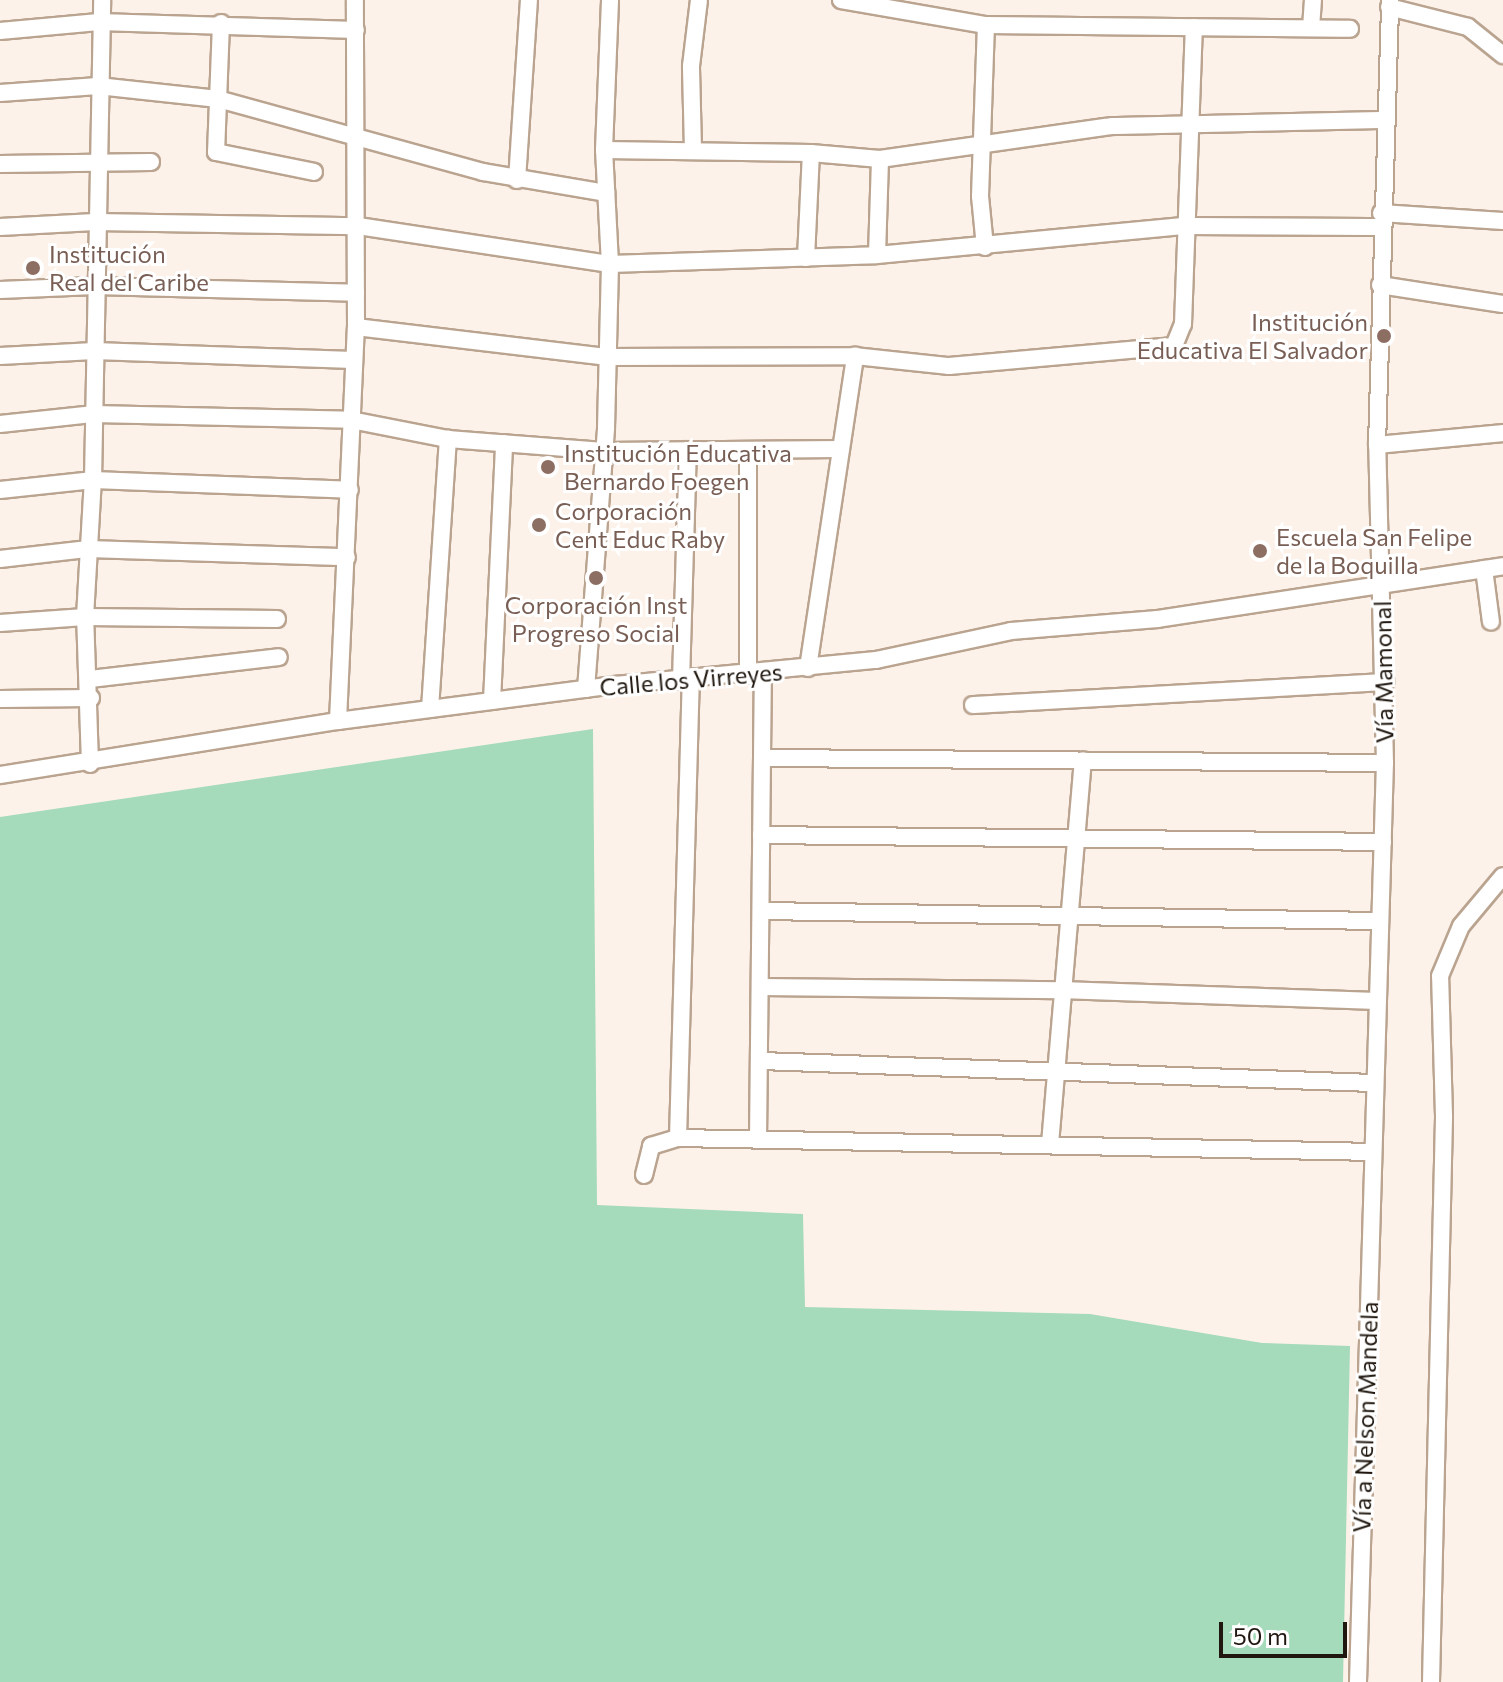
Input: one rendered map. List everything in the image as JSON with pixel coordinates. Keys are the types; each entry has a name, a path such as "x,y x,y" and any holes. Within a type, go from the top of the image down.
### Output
{"street":[{"path":"90,764 91,698 85,617 93,480 95,222 102,0"},
{"path":"338,721 356,327 359,134 355,0"},
{"path":"517,180 529,0"},
{"path":"586,689 608,357 610,264 604,150 610,0"},
{"path":"693,150 691,66 699,0"},
{"path":"841,0 986,25 1350,29"},
{"path":"1311,28 1313,0"},
{"path":"1389,3 1468,27 1503,55"},
{"name":"Vía Mamonal","path":"1373,1152 1385,763 1377,445 1383,120 1389,3"},
{"path":"0,31 99,22 221,23 356,30"},
{"path":"221,23 216,152 314,172"},
{"path":"985,247 982,143 986,25"},
{"path":"356,327 608,357 855,356 949,366 1174,346 1183,324 1194,27"},
{"path":"0,93 98,86 218,99 359,134 517,180 606,193"},
{"path":"604,150 811,153 880,159 1113,126 1383,120"},
{"path":"806,258 811,153"},
{"path":"877,255 880,159"},
{"path":"0,164 97,160 151,162"},
{"path":"0,227 95,222 358,226 610,264 877,255 985,247 1026,238 1186,226 1381,220 1503,221"},
{"path":"1380,285 1503,304"},
{"path":"0,290 95,286 356,293"},
{"path":"0,356 94,351 353,360"},
{"path":"808,668 855,356"},
{"path":"0,424 94,414 351,420 448,439 604,451 841,449"},
{"path":"1377,445 1503,433"},
{"path":"430,709 448,439"},
{"path":"492,701 504,443"},
{"path":"678,1138 688,450"},
{"path":"748,452 755,674 765,758 761,835 762,987 758,1139"},
{"path":"0,490 93,480 350,490"},
{"path":"0,559 88,549 347,557"},
{"name":"Calle los Virreyes","path":"0,775 90,764 338,721 586,689 876,660 1011,631 1158,619 1503,566"},
{"path":"1484,569 1491,622"},
{"path":"0,623 85,617 277,619"},
{"path":"90,679 279,657"},
{"path":"973,705 1385,682"},
{"path":"0,699 91,698"},
{"path":"765,758 1385,763"},
{"path":"1050,1144 1067,913 1079,840 1083,760"},
{"path":"761,835 1383,842"},
{"path":"1431,1682 1444,1116 1440,976 1461,926 1503,876"},
{"path":"762,911 1067,913 1380,921"},
{"path":"762,987 1061,990 1377,1001"},
{"path":"761,1061 1373,1083"},
{"path":"644,1175 651,1146 678,1138 1373,1152"},
{"name":"Vía a Nelson Mandela","path":"1358,1682 1373,1152"}],"green space":[{"path":"593,729 597,1205 803,1214 805,1307 1090,1314 1262,1343 1350,1346 1343,1682 0,1682 0,817"}],"place":[{"name":"Institución Real del Caribe","path":"33,268"},
{"name":"Institución Educativa El Salvador","path":"1384,336"},
{"name":"Institución Educativa Bernardo Foegen","path":"548,467"},
{"name":"Corporación Cent Educ Raby","path":"539,525"},
{"name":"Escuela San Felipe de la Boquilla","path":"1260,551"},
{"name":"Corporación Inst Progreso Social","path":"596,578"}]}
